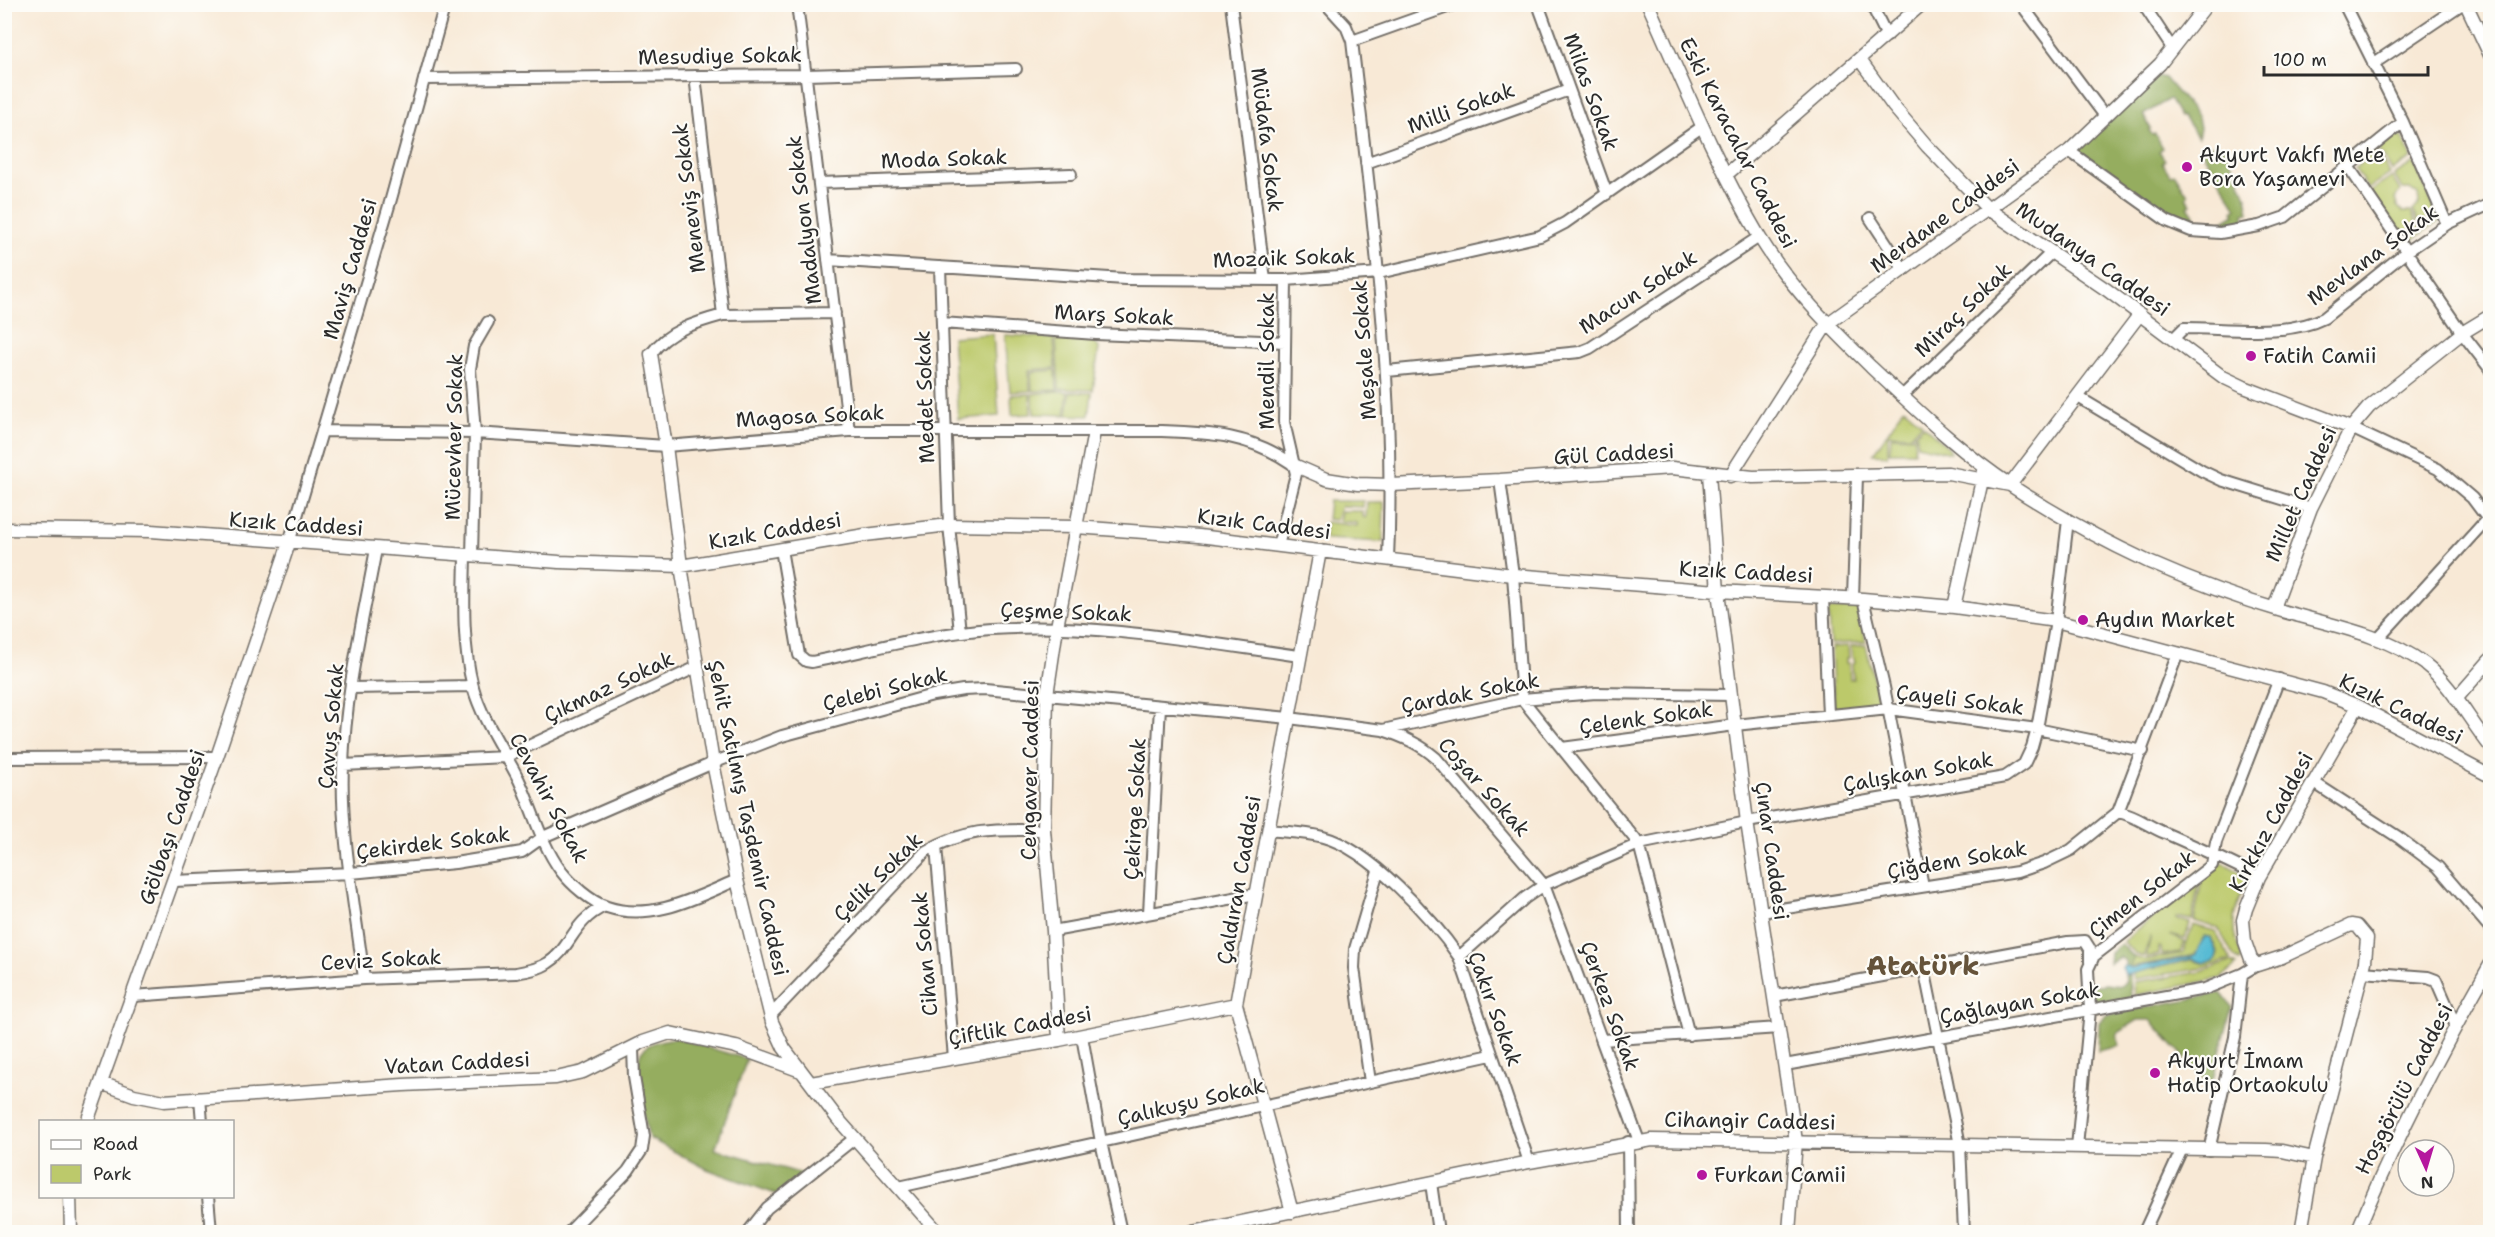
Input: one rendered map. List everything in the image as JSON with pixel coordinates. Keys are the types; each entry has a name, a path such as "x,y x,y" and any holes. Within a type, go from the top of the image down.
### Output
{"street":[{"name":"Maviş Caddesi","path":"289,543 445,4"},
{"path":"797,5 807,4"},
{"name":"Müdafa Sokak","path":"1231,4 1265,280"},
{"name":"Meşale Sokak","path":"1326,4 1346,26 1352,41 1379,273 1387,371 1391,485 1388,559"},
{"path":"1352,41 1456,4"},
{"name":"Milas Sokak","path":"1538,4 1607,194"},
{"name":"Eski Karacalar Caddesi","path":"1648,4 1703,126 1759,237 1797,291 1827,324 1984,473 2150,562 2274,608 2392,644 2425,664 2441,678 2490,746"},
{"path":"1871,4 1887,36"},
{"path":"1727,174 1922,4"},
{"path":"2021,4 2105,116"},
{"path":"2143,4 2172,48"},
{"name":"Merdane Caddesi","path":"1730,477 1827,324 2069,151 2160,64 2207,4"},
{"path":"2344,4 2403,122 2447,224"},
{"path":"2373,64 2464,4 2490,55"},
{"name":"Madalyon Sokak","path":"797,5 849,431"},
{"name":"Mudanya Caddesi","path":"1860,60 1913,130 1964,187 1988,209 2140,314 2216,372 2244,387 2351,428"},
{"name":"Mesudiye Sokak","path":"424,79 806,75 1016,69"},
{"name":"Meneviş Sokak","path":"695,76 723,315"},
{"name":"Milli Sokak","path":"1366,163 1569,90"},
{"path":"2069,151 2177,227 2205,233 2220,233 2259,226 2285,217 2403,122"},
{"name":"Mozaik Sokak","path":"828,260 1125,279 1286,280 1379,273 1540,236 1560,226 1703,126"},
{"path":"2348,166 2462,333 2490,369"},
{"name":"Moda Sokak","path":"819,183 1071,174"},
{"name":"Mevlana Sokak","path":"2173,339 2184,328 2278,329 2316,322 2406,252 2447,224 2490,204"},
{"path":"1870,218 1904,270"},
{"name":"Macun Sokak","path":"1387,371 1580,352 1590,348 1759,237"},
{"name":"Miraç Sokak","path":"1902,396 2052,252"},
{"name":"Medet Sokak","path":"940,267 949,525 960,632"},
{"name":"Mendil Sokak","path":"1278,546 1295,483 1294,465 1284,422 1286,280"},
{"path":"651,354 670,335 723,315 835,313"},
{"path":"2010,485 2140,314"},
{"name":"Millet Caddesi","path":"2274,608 2311,508 2351,428 2368,407 2462,333 2490,316"},
{"name":"Mücevher Sokak","path":"468,556 475,433 471,356 477,339 488,322"},
{"name":"Marş Sokak","path":"942,323 1096,334 1285,342"},
{"name":"Şehit Satılmış Taşdemir Caddesi","path":"651,354 712,763 770,1016 784,1048 811,1083 855,1138 938,1233"},
{"path":"2078,396 2202,471 2221,480 2311,508"},
{"path":"2351,428 2438,469 2472,498 2489,520 2378,639"},
{"name":"Magosa Sokak","path":"322,431 475,433 666,446 849,431 1185,432 1239,438 1273,450 1294,465"},
{"name":"Cengaver Caddesi","path":"1059,1040 1044,830 1047,695 1057,627 1094,432"},
{"name":"Gül Caddesi","path":"1294,465 1326,479 1358,484 1391,485 1672,468 1730,477 1984,473"},
{"path":"1954,607 1984,473"},
{"name":"Çınar Caddesi","path":"1709,474 1718,591 1747,822 1796,1141 1789,1233"},
{"path":"1857,476 1858,598 1889,709 1923,886"},
{"path":"1500,480 1513,575 1522,699 1639,844 1689,1035"},
{"name":"Çalışkan Sokak","path":"1459,957 1525,898 1544,885 1639,844 1747,822 2005,777 2024,764 2037,729 2056,621 2068,520"},
{"name":"Kızık Caddesi","path":"4,530 151,531 468,556 681,566 866,535 949,525 1076,527 1199,536 1513,575 1718,591 1858,598 1954,607 2056,621 2323,692 2358,706 2490,776"},
{"name":"Gölbaşı Caddesi","path":"88,1120 174,881 289,543"},
{"name":"Çavuş Sokak","path":"364,979 351,873 343,765 351,688 376,549"},
{"name":"Çeşme Sokak","path":"781,549 800,655 806,661 812,662 960,632 1057,627 1151,636 1300,656"},
{"name":"Çaldıran Caddesi","path":"1292,1212 1236,1004 1320,551"},
{"name":"Cevahir Sokak","path":"468,556 465,620 473,686 505,757 520,782 543,837 562,872 596,902 604,906 648,912 680,903 737,880"},
{"path":"1823,597 1828,715"},
{"name":"Çiğdem Sokak","path":"1761,912 2017,872 2044,863 2071,850 2118,812 2143,751 2178,653"},
{"path":"2456,699 2490,660"},
{"name":"Çıkmaz Sokak","path":"505,757 697,667"},
{"name":"Çimen Sokak","path":"2077,1148 2090,1010 2088,969 2090,962 2094,956 2207,869 2214,860 2216,842 2278,680"},
{"path":"351,688 473,686"},
{"name":"Çelebi Sokak","path":"712,763 782,736 933,695 963,690 985,689 1289,718"},
{"name":"Çardak Sokak","path":"1289,718 1383,730 1522,699 1596,693 1731,695"},
{"name":"Çekirge Sokak","path":"1149,913 1160,706"},
{"name":"Kırkkız Caddesi","path":"2257,965 2251,959 2245,942 2243,920 2259,878 2358,706"},
{"name":"Çayeli Sokak","path":"1735,725 1889,709 2037,729 2143,751"},
{"name":"Çelenk Sokak","path":"1562,748 1735,725"},
{"name":"Coşar Sokak","path":"1383,730 1426,748 1544,885"},
{"path":"4,758 217,757"},
{"path":"343,765 505,757"},
{"name":"Çekirdek Sokak","path":"174,881 351,873 455,863 522,852 543,837 712,763"},
{"path":"2313,782 2398,837 2438,867 2490,928"},
{"path":"2118,812 2132,815 2166,834 2215,854 2259,878"},
{"name":"Çelik Sokak","path":"770,1016 926,851 973,832 1044,830"},
{"name":"Çakır Sokak","path":"1268,830 1324,837 1354,852 1378,871 1432,922 1459,957 1529,1162"},
{"name":"Cihan Sokak","path":"936,846 954,1058"},
{"path":"1370,1082 1354,968 1355,949 1378,871"},
{"name":"Çerkez Sokak","path":"1544,885 1602,1041 1634,1142 1629,1233"},
{"path":"1053,931 1256,894"},
{"name":"Ceviz Sokak","path":"133,996 364,979 516,973 532,970 550,962 586,917 604,906"},
{"path":"2257,965 2282,957 2351,925 2357,926 2367,938 2362,972 2314,1158 2301,1233"},
{"path":"1774,996 2080,941 2088,944 2090,962"},
{"name":"Çağlayan Sokak","path":"1785,1065 2205,989 2242,974 2257,965"},
{"name":"Hoşgörülü Caddesi","path":"2357,1233 2394,1146 2490,965"},
{"path":"1924,968 1960,1145 1964,1233"},
{"path":"2362,972 2428,976 2436,980 2456,1026"},
{"path":"2210,1150 2235,1038 2242,974"},
{"name":"Çiftlik Caddesi","path":"811,1083 1082,1036 1236,1004"},
{"path":"1602,1041 1779,1028"},
{"name":"Vatan Caddesi","path":"101,1083 150,1100 556,1078 584,1072 659,1035 684,1035 747,1050 802,1071"},
{"path":"1082,1036 1120,1233"},
{"path":"569,1233 628,1171 642,1150 644,1136 634,1077 633,1048"},
{"name":"Çalıkuşu Sokak","path":"899,1188 1491,1055"},
{"path":"200,1098 202,1120"},
{"path":"748,1233 767,1208 855,1138"},
{"name":"Cihangir Caddesi","path":"1193,1233 1634,1142 1796,1141 2282,1151 2314,1158"},
{"path":"2144,1233 2182,1149"},
{"path":"1431,1183 1438,1233"},
{"path":"70,1198 71,1233"},
{"path":"208,1198 211,1233"}],"green space":[{"path":"2158,76 2165,78 2198,117 2200,128 2198,137 2182,116 2180,117 2169,99 2143,115 2151,128 2149,130 2152,135 2155,134 2163,148 2159,151 2165,160 2162,162 2170,175 2175,174 2188,195 2186,197 2191,204 2188,206 2194,215 2190,227 2173,220 2077,151"},
{"path":"2401,136 2412,158 2392,171 2379,149 2393,138"},
{"path":"2214,145 2223,147 2227,151 2246,196 2249,212 2244,213 2245,224 2204,228 2216,221 2219,224 2235,214 2233,211 2237,208 2200,148"},
{"path":"2376,151 2390,174 2368,189 2355,169"},
{"path":"2414,162 2440,221 2425,231 2413,211 2419,204 2418,195 2410,189 2402,189 2394,175"},
{"path":"2392,177 2400,191 2395,199 2397,206 2403,212 2411,212 2423,233 2406,244 2370,192"},
{"path":"993,334 999,416 958,419 952,337"},
{"path":"1005,335 1054,338 1056,368 1029,370 1030,391 1010,392"},
{"path":"1056,338 1093,340 1099,348 1093,390 1059,389"},
{"path":"1056,370 1057,390 1032,391 1031,372"},
{"path":"1068,392 1065,415 1034,414 1032,394"},
{"path":"1070,392 1092,393 1089,416 1067,415"},
{"path":"1030,394 1031,414 1012,415 1011,395"},
{"path":"1904,408 1922,423 1911,435 1888,434 1888,455 1873,454"},
{"path":"1923,425 1949,448 1951,453 1917,445 1917,435 1914,435"},
{"path":"1891,436 1915,437 1914,452 1890,452"},
{"path":"1329,501 1363,501 1363,507 1341,506 1336,520 1327,519"},
{"path":"1367,502 1384,502 1383,542 1324,539 1326,522 1357,526 1357,523 1339,521 1341,511 1363,511 1363,517 1366,518"},
{"path":"1828,609 1859,609 1866,642 1830,644"},
{"path":"1866,645 1879,704 1834,708 1831,647 1848,646 1849,658 1846,658 1846,663 1849,663 1850,679 1853,679 1852,663 1855,662 1851,646"},
{"path":"2222,862 2249,877 2238,902 2234,922 2240,962 2234,957 2218,928 2194,921 2202,879"},
{"path":"2199,881 2192,920 2176,917 2176,919 2190,923 2185,939 2170,935 2185,942 2180,952 2161,955 2160,947 2158,947 2158,955 2146,957 2151,936 2143,957 2136,954 2123,941"},
{"path":"2193,925 2215,931 2231,960 2204,968 2134,979 2133,972 2192,960 2205,964 2215,961 2218,954 2211,937 2206,936 2196,953 2191,956 2129,967 2134,957 2144,960 2183,953"},
{"path":"2121,944 2134,957 2129,967 2125,966 2125,961 2120,957 2109,963 2110,953"},
{"path":"2231,962 2237,965 2221,978 2135,995 2134,982 2201,972"},
{"path":"2130,975 2131,998 2095,1004 2091,986 2105,984 2121,986 2126,981 2125,976"},
{"path":"2221,993 2232,1007 2211,1087 2151,1020 2138,1020 2117,1033 2119,1046 2098,1051 2099,1022 2106,1015"},
{"path":"676,1038 747,1059 715,1149 803,1174 778,1195 707,1169 649,1138 639,1091 640,1056 651,1044"}],"water":[{"path":"2205,936 2211,938 2217,954 2215,961 2205,963 2192,959 2125,975 2122,968 2124,966 2132,968 2191,957 2196,954"}],"place":[{"name":"Akyurt Vakfı Mete Bora Yaşamevi","path":"2187,167"},
{"name":"Fatih Camii","path":"2251,356"},
{"name":"Aydın Market","path":"2083,620"},
{"name":"Akyurt İmam Hatip Ortaokulu","path":"2155,1073"},
{"name":"Furkan Camii","path":"1702,1175"}],"district":[{"name":"Atatürk","path":"1923,966"}]}
